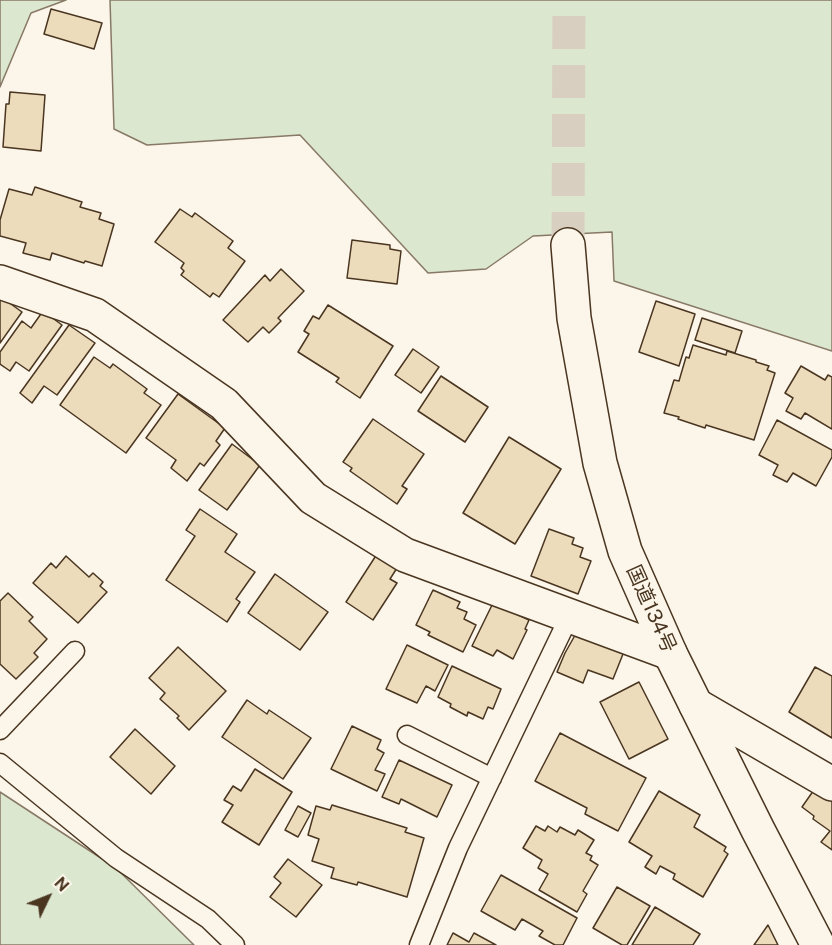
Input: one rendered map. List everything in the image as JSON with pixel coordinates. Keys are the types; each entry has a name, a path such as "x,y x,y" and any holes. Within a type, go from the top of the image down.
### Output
{"main road":[{"name":"国道134号","path":"568,245 574,318 600,463 625,550 670,653 818,945"},
{"path":"0,282 95,315 224,404 313,498 405,555 670,653"},
{"path":"696,705 832,784"}],"lane":[{"path":"419,945 458,848 570,615"},
{"path":"0,730 75,651"},
{"path":"407,735 492,778"},
{"path":"0,763 116,858 208,919 236,945"}],"green space":[{"path":"0,0 66,0 31,13 0,87"},
{"path":"110,0 832,0 832,351 614,281 612,232 533,236 486,269 428,273 300,135 147,145 114,129"},
{"path":"0,792 116,868 194,945 0,945"}],"building":[{"path":"51,9 102,23 94,49 44,34"},
{"path":"10,92 45,95 41,151 3,147 6,104 9,104"},
{"path":"35,187 82,202 80,207 101,213 99,219 114,224 102,266 52,253 50,260 23,253 26,243 0,236 0,220 9,189 32,195"},
{"path":"180,209 192,217 195,213 233,241 228,248 245,261 219,297 213,293 210,297 181,275 184,271 181,268 184,263 155,242"},
{"path":"352,240 390,245 390,249 401,251 397,284 347,278"},
{"path":"281,269 304,291 278,318 281,321 269,333 263,327 248,342 223,320 265,275 270,281"},
{"path":"0,296 22,312 0,343"},
{"path":"656,301 695,314 679,366 639,352"},
{"path":"328,305 393,346 360,398 336,382 339,378 298,352 309,334 304,331 313,316 319,319"},
{"path":"43,311 62,325 29,371 16,362 10,371 0,364 0,352 22,321 31,328"},
{"path":"702,318 742,331 735,353 695,340"},
{"path":"69,325 95,343 57,395 44,386 32,403 20,393"},
{"path":"693,345 726,355 727,351 756,360 756,362 769,366 767,370 775,373 754,440 706,425 705,428 664,413 674,380 679,381 686,357 689,358"},
{"path":"413,349 439,367 421,393 395,375"},
{"path":"94,357 110,368 113,364 147,389 144,393 161,405 126,453 60,405"},
{"path":"801,366 825,380 828,375 832,377 832,429 805,413 801,419 786,411 793,398 785,393"},
{"path":"441,376 488,407 465,442 418,411"},
{"path":"178,394 225,428 216,441 220,445 204,466 200,463 187,481 171,468 176,460 146,438"},
{"path":"373,419 424,454 402,486 407,489 397,504 350,471 352,468 343,462"},
{"path":"777,420 832,450 832,457 816,486 793,473 787,482 773,475 778,465 759,455"},
{"path":"509,437 561,469 515,544 463,513"},
{"path":"232,444 260,465 227,510 199,490"},
{"path":"200,509 237,534 225,552 255,572 236,599 240,602 227,622 166,580 195,536 186,530"},
{"path":"549,529 574,538 572,544 583,548 580,557 591,561 578,594 531,576"},
{"path":"377,554 397,568 390,579 397,583 373,620 346,602"},
{"path":"66,556 89,577 93,573 103,582 100,586 107,592 78,623 33,583 51,563 56,568"},
{"path":"275,574 328,612 300,650 248,613"},
{"path":"433,590 460,602 457,608 467,612 464,619 476,625 463,652 428,635 430,632 416,625"},
{"path":"8,593 33,617 29,621 47,639 34,653 38,657 16,679 0,664 0,601"},
{"path":"493,603 529,620 525,629 527,630 513,659 497,650 493,656 472,646"},
{"path":"578,630 625,649 613,679 588,670 583,683 557,672"},
{"path":"407,645 448,665 435,691 426,686 417,703 386,689"},
{"path":"178,647 226,691 189,730 177,718 179,716 160,699 165,693 149,678"},
{"path":"452,666 501,689 493,709 488,707 483,719 468,712 467,716 438,697"},
{"path":"815,667 832,676 832,738 789,712"},
{"path":"639,682 668,739 629,759 600,702"},
{"path":"247,700 267,714 269,710 311,738 283,779 222,737"},
{"path":"352,726 381,740 377,749 384,753 375,770 385,774 377,791 331,769"},
{"path":"135,729 175,766 151,794 110,757"},
{"path":"560,733 646,778 618,831 585,814 587,808 535,781"},
{"path":"399,760 452,785 437,817 401,799 399,804 382,797"},
{"path":"255,769 292,792 259,845 222,822 233,805 224,800 233,786 241,791"},
{"path":"816,787 832,799 832,850 821,842 830,831 813,819 814,816 802,807"},
{"path":"659,791 700,815 694,827 726,847 724,851 728,854 703,897 673,879 675,874 660,866 656,874 645,867 652,856 629,842"},
{"path":"332,805 407,828 405,832 424,838 407,897 358,882 357,885 331,878 334,868 312,861 319,839 308,835 316,806 330,810"},
{"path":"298,806 311,813 298,837 285,830"},
{"path":"536,826 545,831 548,826 557,832 560,827 575,835 578,830 594,840 586,853 592,856 590,860 598,865 583,891 587,894 577,912 539,890 548,874 538,868 542,860 523,848"},
{"path":"288,859 322,885 296,917 270,897 281,883 274,877"},
{"path":"501,875 577,918 563,945 555,945 539,936 543,931 522,919 515,930 481,911"},
{"path":"617,887 650,906 627,945 622,945 593,928"},
{"path":"655,907 700,934 693,945 632,945"},
{"path":"768,925 778,945 754,945"},
{"path":"453,933 469,942 474,933 496,945 447,945"}],"tunnel":[{"path":"568,245 569,0"}]}
